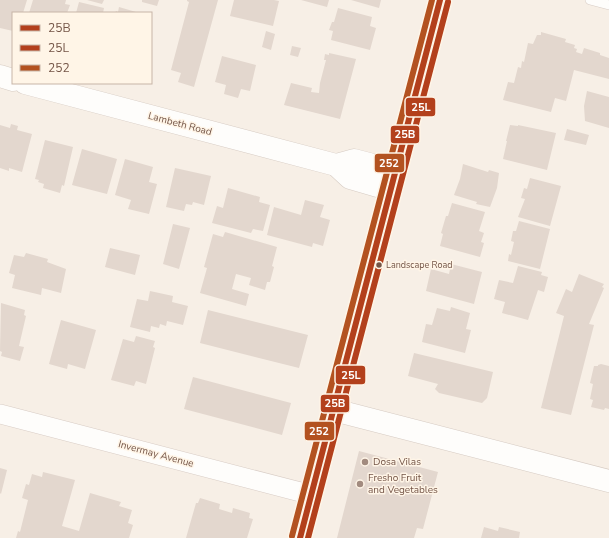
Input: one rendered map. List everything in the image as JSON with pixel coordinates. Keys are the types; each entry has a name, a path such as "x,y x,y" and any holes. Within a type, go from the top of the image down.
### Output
{"main road":[{"path":"300,538 440,0"}],"street":[{"path":"0,76 12,80"},
{"name":"Lambeth Road","path":"29,84 336,165 354,160 394,181"},
{"path":"334,410 609,481"},
{"name":"Invermay Avenue","path":"0,414 312,495"}],"lane":[{"path":"590,0 609,4"}],"building":[{"path":"0,0 27,0 23,12 12,12 12,31 0,28"},
{"path":"33,0 66,0 65,4 70,5 67,12 29,12"},
{"path":"87,0 104,0 102,4"},
{"path":"142,0 159,0 157,6 142,2"},
{"path":"187,0 218,0 194,87 178,82 181,73 171,70 189,2"},
{"path":"234,0 279,1 273,26 230,16"},
{"path":"301,0 329,0 327,7"},
{"path":"351,0 381,0 379,8"},
{"path":"79,2 104,8 103,12 76,12"},
{"path":"119,7 136,12 118,12"},
{"path":"338,8 372,17 370,26 376,28 370,50 331,40 333,31 329,30 332,22 334,22"},
{"path":"266,31 275,34 271,50 262,47"},
{"path":"541,32 566,39 565,42 575,45 574,48 577,49 576,52 582,54 584,48 600,53 600,55 609,58 609,79 574,70 566,101 555,98 551,112 503,100 508,82 514,83 518,67 521,68 522,61 524,62 528,43 533,44 537,35 541,35"},
{"path":"292,46 301,48 298,57 290,55"},
{"path":"329,53 356,59 340,119 284,105 291,83 312,88 311,92 319,93 326,60 324,60 325,54 329,55"},
{"path":"222,56 256,65 250,91 241,89 238,98 224,94 226,85 215,82"},
{"path":"587,91 609,97 609,128 585,121 584,106"},
{"path":"11,124 18,126 17,130 32,134 22,172 9,168 9,171 0,168 0,125 10,128"},
{"path":"510,125 518,125 556,133 547,170 503,159"},
{"path":"567,129 589,135 586,145 564,140"},
{"path":"45,140 73,147 64,186 62,185 60,193 43,188 44,184 35,179"},
{"path":"82,149 117,159 107,194 72,185"},
{"path":"125,159 153,167 149,182 157,184 149,214 128,209 131,200 115,195"},
{"path":"463,164 488,172 489,170 499,173 497,188 490,207 476,204 477,202 454,195 460,179"},
{"path":"175,168 211,176 204,205 193,202 192,205 186,204 184,211 166,207"},
{"path":"530,178 561,186 550,226 518,217 525,199 521,198 524,188 527,189"},
{"path":"228,188 260,197 259,202 270,205 263,231 253,229 251,233 212,223 217,206 223,208"},
{"path":"305,200 324,205 320,217 330,220 323,246 313,243 312,247 267,235 274,207 301,215"},
{"path":"452,203 485,212 479,231 484,233 481,242 484,243 480,257 440,246 443,234 441,233"},
{"path":"519,221 550,229 540,269 508,261 514,242 511,241 513,231 516,231"},
{"path":"173,224 190,228 179,269 163,264"},
{"path":"225,232 277,247 270,282 267,282 265,290 249,285 251,278 236,274 232,289 249,294 246,306 200,293 207,268 204,267 213,234 223,237"},
{"path":"110,248 140,255 135,275 105,267"},
{"path":"26,253 48,259 47,262 66,269 61,293 42,288 41,295 12,288 15,275 9,273 14,255 24,257"},
{"path":"451,264 482,272 474,304 426,291 431,269 449,274"},
{"path":"518,266 542,272 541,275 548,277 544,292 538,290 528,320 502,313 505,302 494,299 499,280 513,283"},
{"path":"579,274 604,284 602,287 604,288 589,324 594,325 571,415 541,408 564,316 556,313 566,289 572,292"},
{"path":"150,291 173,296 172,302 188,306 183,325 167,321 166,326 160,324 159,328 151,326 150,332 130,327 137,299 148,301"},
{"path":"1,303 25,310 24,315 26,316 19,346 24,347 20,361 1,356"},
{"path":"451,307 470,313 466,329 471,330 465,353 422,342 426,324 432,325 437,308 450,311"},
{"path":"208,310 308,335 299,368 200,343"},
{"path":"61,320 96,330 85,369 68,364 67,369 49,364"},
{"path":"136,336 155,341 153,347 155,348 146,384 136,381 134,386 111,380 123,339 134,342"},
{"path":"414,353 493,372 487,398 482,403 439,393 435,389 438,384 408,376"},
{"path":"601,364 609,366 609,409 605,408 604,410 591,407 593,400 590,399 593,384 590,383 594,366"},
{"path":"193,377 291,403 282,435 184,409"},
{"path":"359,451 438,472 423,529 417,528 414,538 337,538"},
{"path":"0,468 7,470 1,494 0,493"},
{"path":"43,472 75,480 62,526 79,531 90,493 121,502 119,506 132,510 128,523 133,525 129,538 16,538 18,531 20,532 28,500 22,498 26,484 29,485 32,474 42,477"},
{"path":"200,498 220,504 219,509 232,513 233,508 250,513 249,518 253,519 247,538 186,538 196,503 198,503"},
{"path":"484,527 498,531 499,527 520,532 519,538 481,538"}],"transit line":[{"name":"252","path":"292,536 432,0"},
{"name":"25B","path":"300,538 440,0"},
{"name":"25L","path":"308,538 448,2"}],"place":[{"name":"Landscape Road","path":"379,265"},
{"name":"Dosa Vilas","path":"365,462"},
{"name":"Fresho Fruit and Vegetables","path":"360,484"}]}
